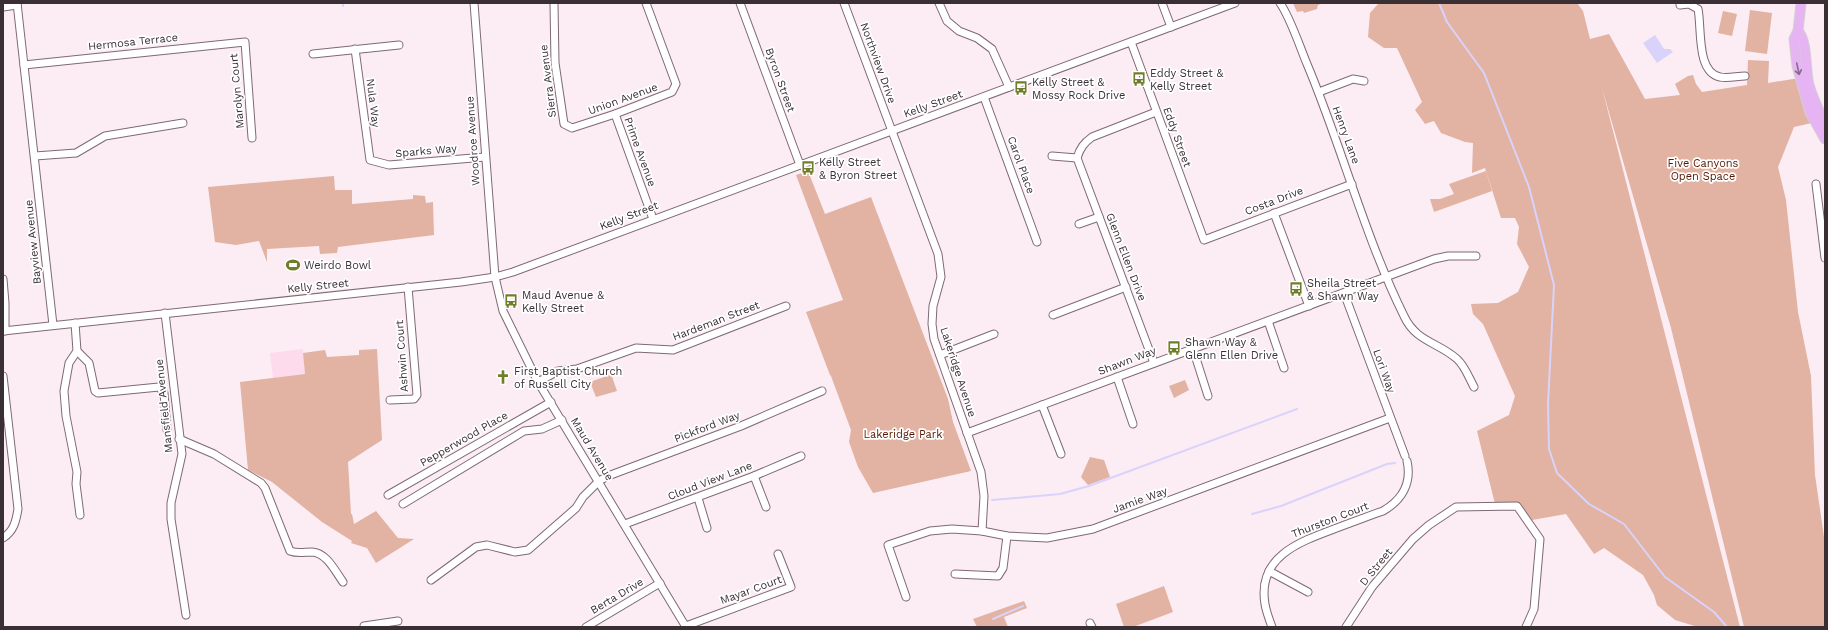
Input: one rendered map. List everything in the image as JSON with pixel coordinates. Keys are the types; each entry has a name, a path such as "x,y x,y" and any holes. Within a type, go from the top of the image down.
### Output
{"main road":[{"path":"1801,3 1798,31 1794,39 1797,66 1810,112 1825,139"},
{"path":"1798,31 1803,37 1809,86 1825,124"}],"street":[{"name":"Woodroe Avenue","path":"474,3 495,277"},
{"name":"Union Avenue","path":"572,128 615,114 672,92 676,84 646,3"},
{"name":"Byron Street","path":"740,3 800,165"},
{"name":"Northview Drive","path":"844,3 892,130"},
{"path":"939,3 947,21 959,32 977,38 992,50 1009,87"},
{"path":"1162,3 1171,27"},
{"name":"Kelly Street","path":"4,331 495,277 513,272 1235,3"},
{"name":"Henry Lane","path":"1280,3 1319,92 1386,278 1409,326 1420,337 1446,351 1458,360 1466,370 1474,387"},
{"path":"3,7 17,4"},
{"name":"Bayview Avenue","path":"17,4 53,325"},
{"name":"Sierra Avenue","path":"555,4 555,63 564,124 572,128"},
{"path":"1680,5 1689,4 1698,9 1702,50 1708,70 1714,76 1722,78 1745,76"},
{"name":"Hermosa Terrace","path":"24,65 244,42"},
{"name":"Marolyn Court","path":"244,42 252,138"},
{"name":"Eddy Street","path":"1131,42 1204,240"},
{"path":"313,54 399,45"},
{"name":"Nula Way","path":"355,49 370,160"},
{"path":"1319,92 1352,80 1364,81"},
{"name":"Carol Place","path":"984,97 1037,242"},
{"path":"1052,156 1077,158 1079,150 1084,143 1092,137 1156,112"},
{"name":"Prime Avenue","path":"615,114 653,219"},
{"path":"35,156 76,153 105,136 183,123"},
{"name":"Lakeridge Avenue","path":"892,130 938,254 941,277 933,306 932,324 940,355 956,396 981,472 984,496 982,531"},
{"name":"Sparks Way","path":"370,160 389,165 485,157"},
{"name":"Glenn Ellen Drive","path":"1077,158 1154,363"},
{"name":"Costa Drive","path":"1204,240 1352,184"},
{"path":"1816,184 1824,231 1825,258"},
{"path":"1274,213 1309,306"},
{"path":"1079,224 1099,217"},
{"name":"Shawn Way","path":"967,433 1434,260 1448,256 1476,256"},
{"name":"Maud Avenue","path":"495,277 503,311 538,382 686,626"},
{"path":"3,279 5,303 4,331"},
{"name":"Ashwin Court","path":"390,400 414,399 417,395 408,287"},
{"path":"1054,315 1126,287"},
{"name":"Lori Way","path":"1344,293 1406,459"},
{"name":"Hardeman Street","path":"538,382 558,371 577,369 636,348 673,350 786,306"},
{"name":"Mansfield Avenue","path":"165,313 182,454 171,503 172,519 186,615"},
{"path":"1268,321 1284,368"},
{"path":"75,323 77,351 69,363 64,391 66,416 77,472 76,484 80,515"},
{"path":"940,355 994,334"},
{"path":"1192,349 1208,396"},
{"path":"77,351 89,363 95,390 98,393 160,387 164,393 167,430"},
{"path":"3,376 18,510 15,524 6,536"},
{"path":"1117,377 1133,424"},
{"name":"Pickford Way","path":"431,580 476,547 487,545 515,552 528,550 576,508 583,497 599,481 610,475 741,426 822,390"},
{"name":"Pepperwood Place","path":"388,495 551,402"},
{"path":"1042,405 1061,454"},
{"name":"Jamie Way","path":"906,597 888,545 930,531 952,529 982,531 1007,536 1047,538 1093,529 1390,418"},
{"path":"403,504 520,433 533,429 542,429 562,420"},
{"path":"179,438 214,454 260,483 265,488 290,551 298,554 313,552 323,555 343,582"},
{"name":"Cloud View Lane","path":"625,524 698,498 801,456"},
{"name":"Thurston Court","path":"1272,627 1265,604 1264,592 1269,572 1278,558 1290,547 1303,540 1383,511 1391,506 1404,491 1408,482 1406,459"},
{"path":"754,476 766,507"},
{"path":"698,498 707,528"},
{"name":"D Street","path":"1346,627 1372,587 1412,539 1429,525 1456,507 1517,506 1540,539 1534,609 1526,627"},
{"path":"955,574 998,576 1003,568 1007,536"},
{"name":"Mayar Court","path":"686,626 791,587 778,554"},
{"path":"1269,572 1308,592"},
{"name":"Berta Drive","path":"586,627 660,583"},
{"path":"364,626 379,626 398,621"}],"shaded area":[{"path":"1655,35 1664,49 1670,49 1673,52 1657,63 1643,43"},
{"path":"303,349 305,374 273,378 270,353"}],"green space":[{"path":"1293,3 1324,3 1318,5 1317,9 1304,13 1303,11 1297,12"},
{"name":"Five Canyons Open Space","path":"1379,3 1577,3 1583,11 1590,39 1609,34 1645,99 1680,95 1675,84 1688,76 1693,75 1696,84 1702,92 1747,85 1748,60 1769,61 1768,83 1799,78 1816,122 1794,127 1778,167 1786,200 1798,312 1811,376 1815,475 1825,544 1825,627 1744,627 1671,328 1602,88 1740,627 1698,627 1675,620 1657,605 1654,595 1643,575 1604,548 1594,554 1566,514 1532,520 1520,503 1495,504 1477,431 1509,415 1515,396 1483,324 1473,314 1471,304 1498,303 1518,292 1529,267 1517,244 1519,227 1515,218 1501,218 1485,168 1472,173 1473,143 1465,142 1441,133 1434,121 1425,124 1415,110 1422,102 1397,48 1384,48 1368,37 1370,13"},
{"path":"1750,10 1772,13 1767,54 1745,51"},
{"path":"1723,11 1737,14 1732,36 1718,33"},
{"name":"Lakeridge Park","path":"808,171 825,214 871,197 948,399 953,422 971,471 873,493 858,467 849,442 851,430 806,312 843,300 796,175"},
{"path":"1486,171 1492,191 1434,212 1430,199 1440,199 1454,194 1449,184"},
{"path":"334,176 335,190 352,190 352,204 413,199 413,195 425,196 426,203 433,202 434,235 338,247 337,253 320,254 319,246 267,249 267,262 259,241 236,245 215,242 208,187"},
{"path":"377,349 382,440 348,462 351,514 354,524 376,511 398,538 414,539 376,563 367,548 351,543 352,541 322,522 272,482 248,470 240,382 305,374 303,353 325,350 327,357 359,355 359,350"},
{"path":"609,368 617,391 596,397 590,382 604,377 602,371"},
{"path":"1185,380 1189,390 1174,398 1169,386"},
{"path":"1090,457 1104,460 1110,477 1088,485 1081,477"},
{"path":"1164,586 1173,612 1133,627 1124,627 1116,604"},
{"path":"1024,601 1027,608 1004,617 1008,627 977,627 973,619"}],"waterway":[{"path":"1439,3 1447,22 1484,73 1529,187 1554,285 1548,404 1549,449 1557,473 1589,504 1624,524 1665,577 1714,612 1727,627"},
{"path":"992,500 1060,494 1089,486 1297,409"},
{"path":"1252,514 1281,506 1387,464 1395,463"},
{"path":"993,619 1023,606"}],"place":[{"name":"Eddy Street & Kelly Street","path":"1139,79"},
{"name":"Kelly Street & Mossy Rock Drive","path":"1021,88"},
{"name":"Kelly Street & Byron Street","path":"808,168"},
{"name":"Weirdo Bowl","path":"293,265"},
{"name":"Sheila Street & Shawn Way","path":"1296,289"},
{"name":"Maud Avenue & Kelly Street","path":"511,301"},
{"name":"Shawn Way & Glenn Ellen Drive","path":"1174,348"},
{"name":"First Baptist Church of Russell City","path":"503,377"}]}
